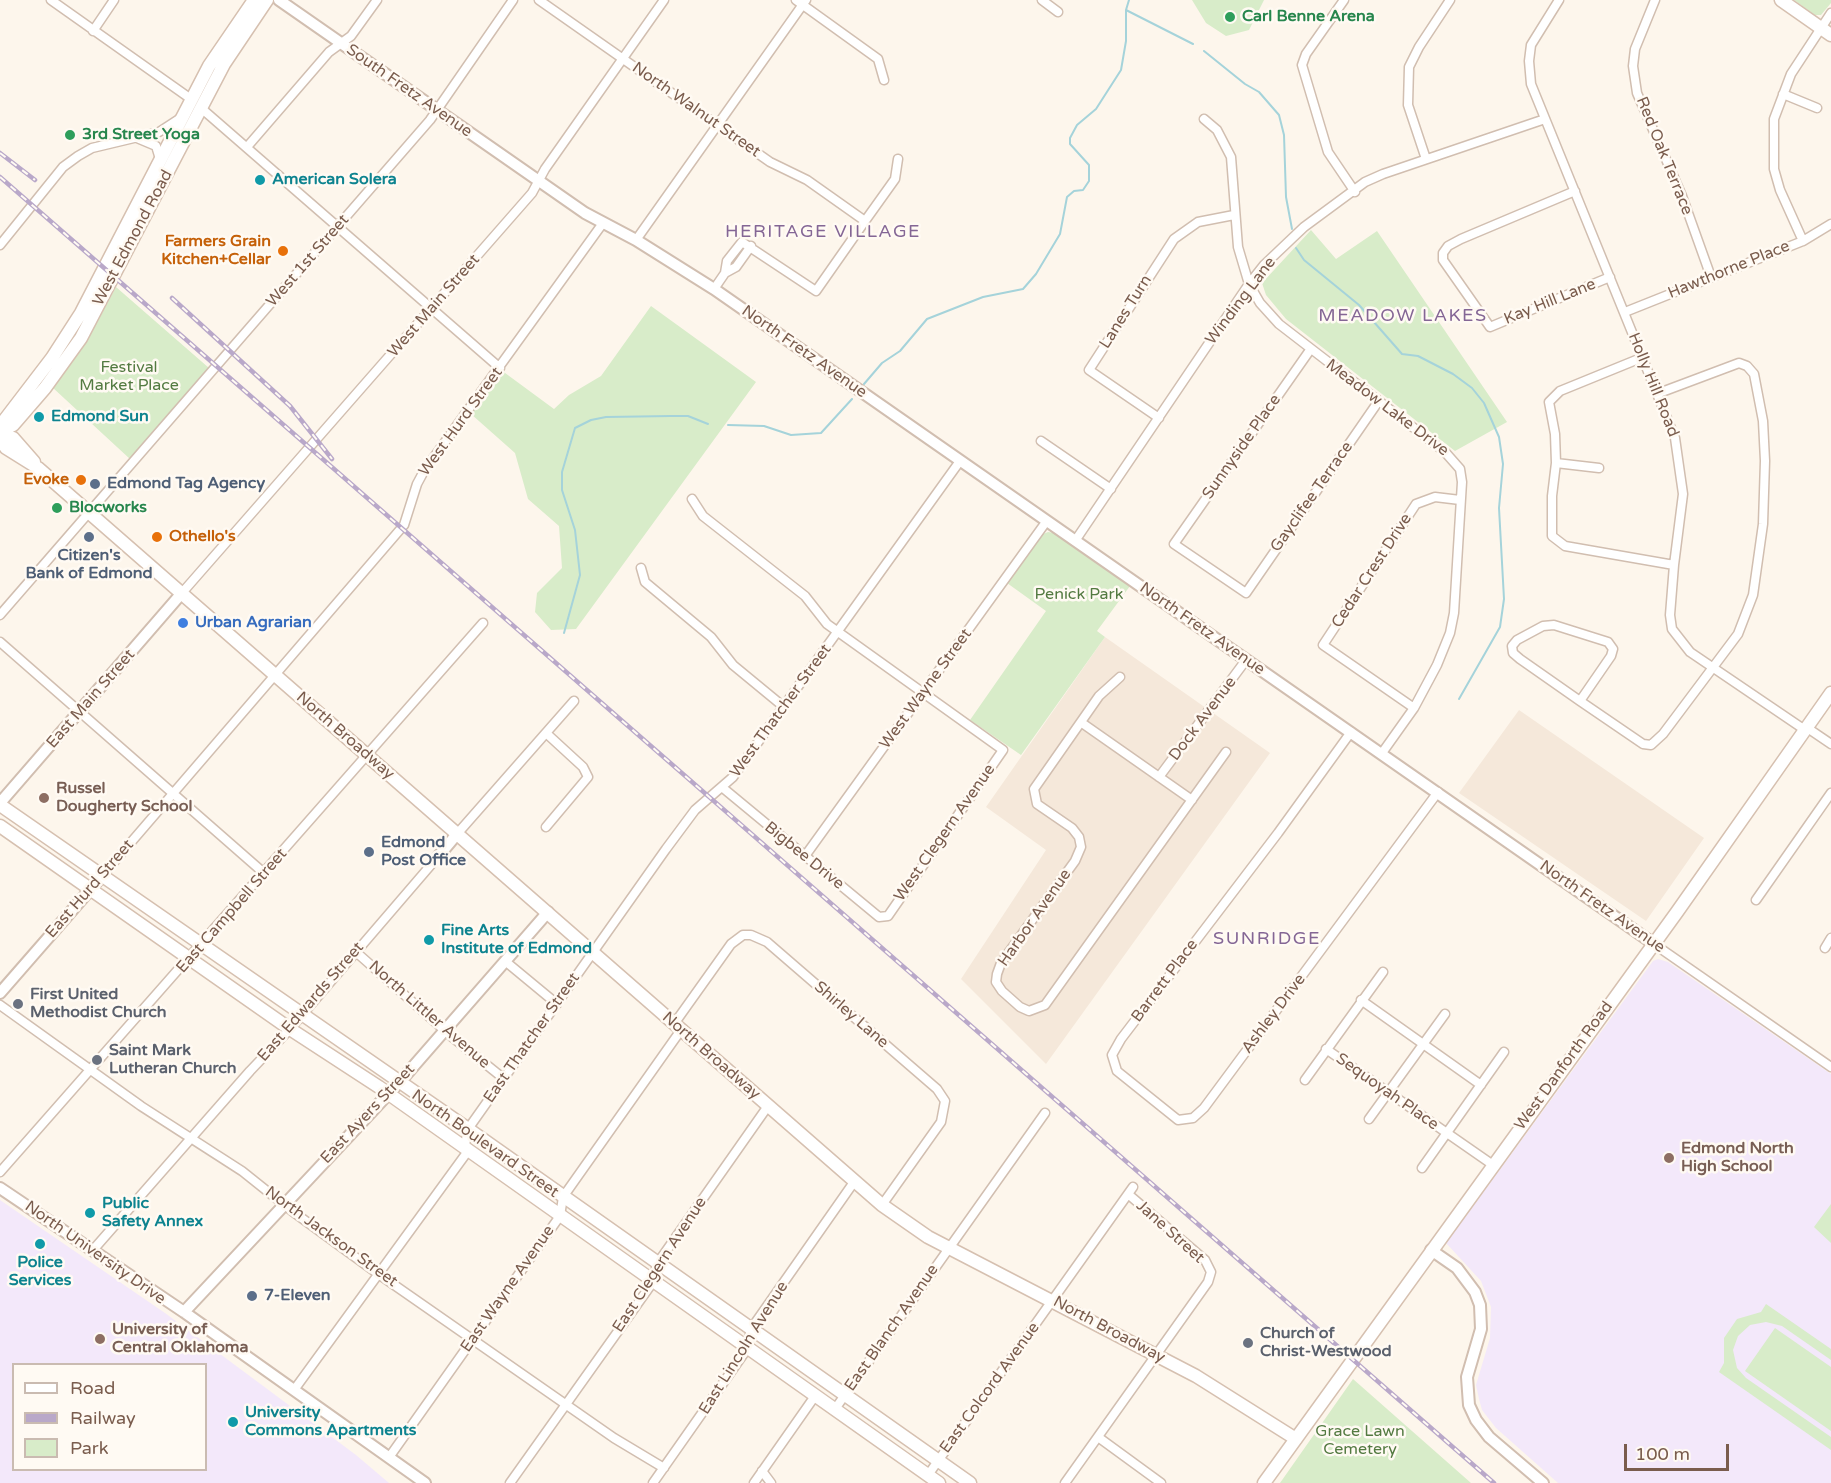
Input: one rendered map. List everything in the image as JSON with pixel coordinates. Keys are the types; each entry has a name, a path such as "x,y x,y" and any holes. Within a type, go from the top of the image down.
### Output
{"main road":[{"name":"West Edmond Road","path":"0,426 52,358 81,314 209,66 254,0"},
{"name":"West Edmond Road","path":"0,433 19,418 81,338 224,64 267,0"},
{"path":"1781,0 1831,35"},
{"path":"0,433 13,438 24,447 38,468"},
{"path":"0,439 6,448 38,468"},
{"name":"North Broadway","path":"38,468 882,1205 912,1227 949,1248 1053,1300 1237,1400 1296,1439"},
{"name":"West Danforth Road","path":"1264,1483 1654,944 1831,693"},
{"name":"North Boulevard Street","path":"0,804 468,1129 970,1483"},
{"name":"North Boulevard Street","path":"0,826 387,1094 939,1483"},
{"path":"815,1396 816,1376"}],"street":[{"path":"51,0 191,99"},
{"path":"93,31 114,0"},
{"name":"South Fretz Avenue","path":"279,0 538,182"},
{"path":"247,147 329,52 351,36 377,0"},
{"name":"West 1st Street","path":"0,615 339,226 436,110 513,0"},
{"name":"North Walnut Street","path":"539,0 770,162 807,180 865,221"},
{"name":"West Main Street","path":"182,594 532,193 664,0"},
{"path":"1042,0 1058,12"},
{"path":"1344,0 1306,54 1302,65 1328,152 1355,192"},
{"path":"1426,159 1408,105 1409,67 1419,47 1450,0"},
{"name":"Holly Hill Road","path":"1559,0 1536,35 1529,62 1531,84 1625,312 1641,358 1659,393 1675,438 1683,494 1674,565 1670,615 1672,629 1690,652 1831,744"},
{"name":"Red Oak Terrace","path":"1655,0 1635,49 1633,66 1638,93 1682,196 1711,277"},
{"path":"636,240 802,2 878,59 884,80"},
{"path":"1803,241 1773,169 1773,119 1791,74 1831,13"},
{"path":"1783,94 1817,108"},
{"path":"201,108 500,368"},
{"path":"0,245 63,167 92,148 169,127 184,112"},
{"name":"Meadow Lake Drive","path":"1204,119 1217,130 1231,157 1238,247 1249,285 1260,303 1279,324 1310,350 1455,461 1462,482 1454,612 1450,633 1437,665 1414,708 1382,753"},
{"name":"Winding Lane","path":"1075,541 1249,285 1264,265 1304,227 1355,192 1365,182 1545,119"},
{"path":"134,138 144,139 156,146 160,159"},
{"path":"714,289 725,273 736,267 751,246 816,291 896,179 898,159"},
{"name":"North Fretz Avenue","path":"538,182 714,289 1831,1067"},
{"name":"Kay Hill Lane","path":"1575,191 1461,239 1448,246 1443,253 1443,260 1490,327 1610,277"},
{"name":"Lanes Turn","path":"1159,418 1089,370 1174,239 1198,222 1234,215"},
{"name":"West Hurd Street","path":"276,676 404,525 417,484 424,471 603,223"},
{"name":"Hawthorne Place","path":"1625,312 1803,241 1831,224"},
{"name":"Sunnyside Place","path":"1246,593 1174,544 1310,350"},
{"path":"1641,358 1553,396 1549,402 1555,434 1556,464 1551,536 1556,542 1626,558 1674,565"},
{"path":"1580,701 1611,656 1613,649 1608,642 1554,625 1543,626 1512,646 1513,652 1520,659 1580,701 1642,744 1651,745 1663,734 1738,634 1754,595 1763,524 1765,461 1763,421 1754,374 1747,366 1738,363 1659,393"},
{"name":"Gayclifee Terrace","path":"1246,593 1378,402"},
{"path":"1041,441 1111,489"},
{"name":"West Thatcher Street","path":"594,952 686,821 695,810 723,788 784,707 960,461"},
{"path":"1556,464 1599,468"},
{"name":"Cedar Crest Drive","path":"1414,708 1323,645 1416,504 1435,496 1460,500"},
{"path":"692,499 703,516 805,596 822,619 925,692"},
{"name":"West Wayne Street","path":"805,855 1046,522"},
{"path":"641,568 645,582 711,637 733,665 784,707"},
{"name":"East Main Street","path":"0,804 182,594"},
{"name":"East Campbell Street","path":"0,1172 93,1070 483,623"},
{"path":"0,642 265,874"},
{"name":"Dock Avenue","path":"1159,777 1246,660"},
{"name":"East Hurd Street","path":"0,993 276,676"},
{"name":"Harbor Avenue","path":"1120,678 1099,696 1034,789 1037,804 1072,828 1079,837 1081,847 1075,861 1007,955 997,974 996,982 1002,991 1020,1006 1029,1011 1045,1005 1226,752"},
{"name":"West Clegern Avenue","path":"888,916 1003,750 925,692"},
{"path":"457,834 574,701"},
{"name":"Dock Avenue","path":"1082,723 1192,800"},
{"name":"Barrett Place","path":"1193,1118 1178,1120 1117,1071 1112,1055 1120,1040 1278,833 1351,732"},
{"path":"546,733 583,767 588,777 546,827"},
{"name":"Bigbee Drive","path":"723,788 879,917 888,916"},
{"name":"Ashley Drive","path":"1193,1118 1204,1108 1438,792"},
{"path":"1756,900 1831,792"},
{"name":"East Edwards Street","path":"93,1250 190,1139 291,1029 457,834"},
{"name":"East Ayers Street","path":"184,1312 398,1082 548,912"},
{"name":"Shirley Lane","path":"678,1028 731,944 743,935 762,938 937,1089 945,1101 941,1122 882,1205"},
{"path":"1825,948 1831,938"},
{"name":"North Littler Avenue","path":"356,952 444,1030 504,1078"},
{"name":"East Thatcher Street","path":"468,1129 594,952"},
{"path":"504,961 557,1004"},
{"path":"1305,1080 1383,972"},
{"path":"1361,1000 1481,1085"},
{"name":"North Jackson Street","path":"0,1005 190,1139 243,1171 284,1205 377,1273 664,1468"},
{"path":"1369,1119 1445,1014"},
{"name":"East Wayne Avenue","path":"390,1456 560,1216 563,1197 678,1028"},
{"name":"Sequoyah Place","path":"1326,1049 1492,1165"},
{"name":"Sequoyah Place","path":"1422,1168 1504,1052"},
{"name":"East Clegern Avenue","path":"510,1483 653,1282 657,1264 768,1106"},
{"name":"East Blanch Avenue","path":"835,1409 1045,1113"},
{"path":"294,1390 468,1151 465,1145 468,1129"},
{"name":"East Lincoln Avenue","path":"653,1483 747,1349 751,1329 854,1182"},
{"name":"North University Drive","path":"0,1188 184,1312 425,1483"},
{"name":"Jane Street","path":"1131,1190 1205,1260 1211,1272 1208,1282 1156,1356"},
{"name":"East Colcord Avenue","path":"928,1475 1131,1190"},
{"path":"1431,1250 1457,1268 1472,1286 1480,1305 1481,1329 1467,1377 1469,1405 1476,1420 1489,1437 1543,1483"},
{"path":"1065,1483 1156,1356"},
{"path":"754,1483 815,1396"},
{"path":"1098,1437 1161,1483"},
{"path":"762,1471 771,1483"}],"shaded area":[{"path":"1105,637 1270,753 1046,1064 961,979 1046,850 986,807"},
{"path":"1519,710 1704,838 1646,921 1459,793"},
{"name":"Edmond North High School","path":"1658,959 1668,962 1831,1074 1831,1483 1558,1483 1496,1428 1482,1410 1476,1385 1490,1338 1491,1307 1481,1281 1446,1243 1653,961"},
{"name":"University of Central Oklahoma","path":"0,1200 165,1313 356,1455 389,1483 0,1483"}],"green space":[{"name":"Carl Benne Arena","path":"1192,0 1264,0 1249,30 1226,36 1206,23"},
{"path":"1794,0 1831,0 1831,3 1821,15 1815,15"},
{"path":"1311,230 1336,259 1377,231 1507,422 1455,451 1286,319 1266,295 1262,283"},
{"name":"Festival Market Place","path":"116,287 209,368 130,459 52,387 86,343"},
{"path":"651,306 756,382 576,629 551,630 535,612 537,593 562,568 559,526 528,499 515,453 471,414 501,370 554,409 569,395 601,376"},
{"name":"Penick Park","path":"1048,532 1054,533 1130,586 1097,631 1105,637 1021,755 970,720 1046,611 1007,583 1041,535"},
{"path":"1831,1204 1831,1243 1814,1227"},
{"path":"1766,1304 1831,1349 1831,1360 1782,1326 1766,1322 1750,1325 1738,1336 1733,1350 1737,1368 1746,1378 1831,1437 1831,1450 1719,1372 1724,1363 1724,1338 1737,1319 1761,1312"},
{"path":"1775,1328 1831,1367 1831,1431 1745,1371"},
{"name":"Grace Lawn Cemetery","path":"1353,1379 1471,1483 1280,1483"}],"waterway":[{"path":"864,384 882,363 900,351 927,319 983,297 1023,289 1036,274 1060,234 1067,197 1074,191 1083,190 1089,181 1089,165 1070,144 1070,138 1077,125 1096,109 1121,70 1126,41 1126,10 1129,0"},
{"path":"1126,10 1193,44"},
{"path":"1204,51 1245,84 1259,92 1279,115 1284,135 1286,197 1292,229"},
{"path":"1296,248 1304,260 1359,305 1402,354 1418,356 1453,374 1472,388 1484,403 1499,437 1503,464 1499,508 1504,599 1500,627 1459,699"},
{"path":"728,425 764,426 791,435 821,433 852,399"},
{"path":"564,633 580,575 575,530 562,490 562,472 575,428 591,420 606,417 688,416 708,424"}],"railway":[{"path":"0,153 35,180"},
{"path":"0,177 1494,1483"},
{"path":"172,298 290,406 332,459"}],"place":[{"name":"Carl Benne Arena","path":"1230,17"},
{"name":"3rd Street Yoga","path":"70,135"},
{"name":"American Solera","path":"260,180"},
{"name":"Farmers Grain Kitchen+Cellar","path":"283,251"},
{"name":"Edmond Sun","path":"39,417"},
{"name":"Evoke","path":"81,480"},
{"name":"Edmond Tag Agency","path":"95,484"},
{"name":"Blocworks","path":"57,508"},
{"name":"Citizen's Bank of Edmond","path":"89,537"},
{"name":"Othello's","path":"157,537"},
{"name":"Urban Agrarian","path":"183,623"},
{"name":"Russel Dougherty School","path":"44,798"},
{"name":"Edmond Post Office","path":"369,852"},
{"name":"Fine Arts Institute of Edmond","path":"429,940"},
{"name":"First United Methodist Church","path":"18,1004"},
{"name":"Saint Mark Lutheran Church","path":"97,1060"},
{"name":"Edmond North High School","path":"1669,1158"},
{"name":"Public Safety Annex","path":"90,1213"},
{"name":"Police Services","path":"40,1244"},
{"name":"7-Eleven","path":"252,1296"},
{"name":"University of Central Oklahoma","path":"100,1339"},
{"name":"Church of Christ-Westwood","path":"1248,1343"},
{"name":"University Commons Apartments","path":"233,1422"}],"district":[{"name":"HERITAGE VILLAGE","path":"823,232"},
{"name":"MEADOW LAKES","path":"1403,316"},
{"name":"SUNRIDGE","path":"1267,939"}]}
